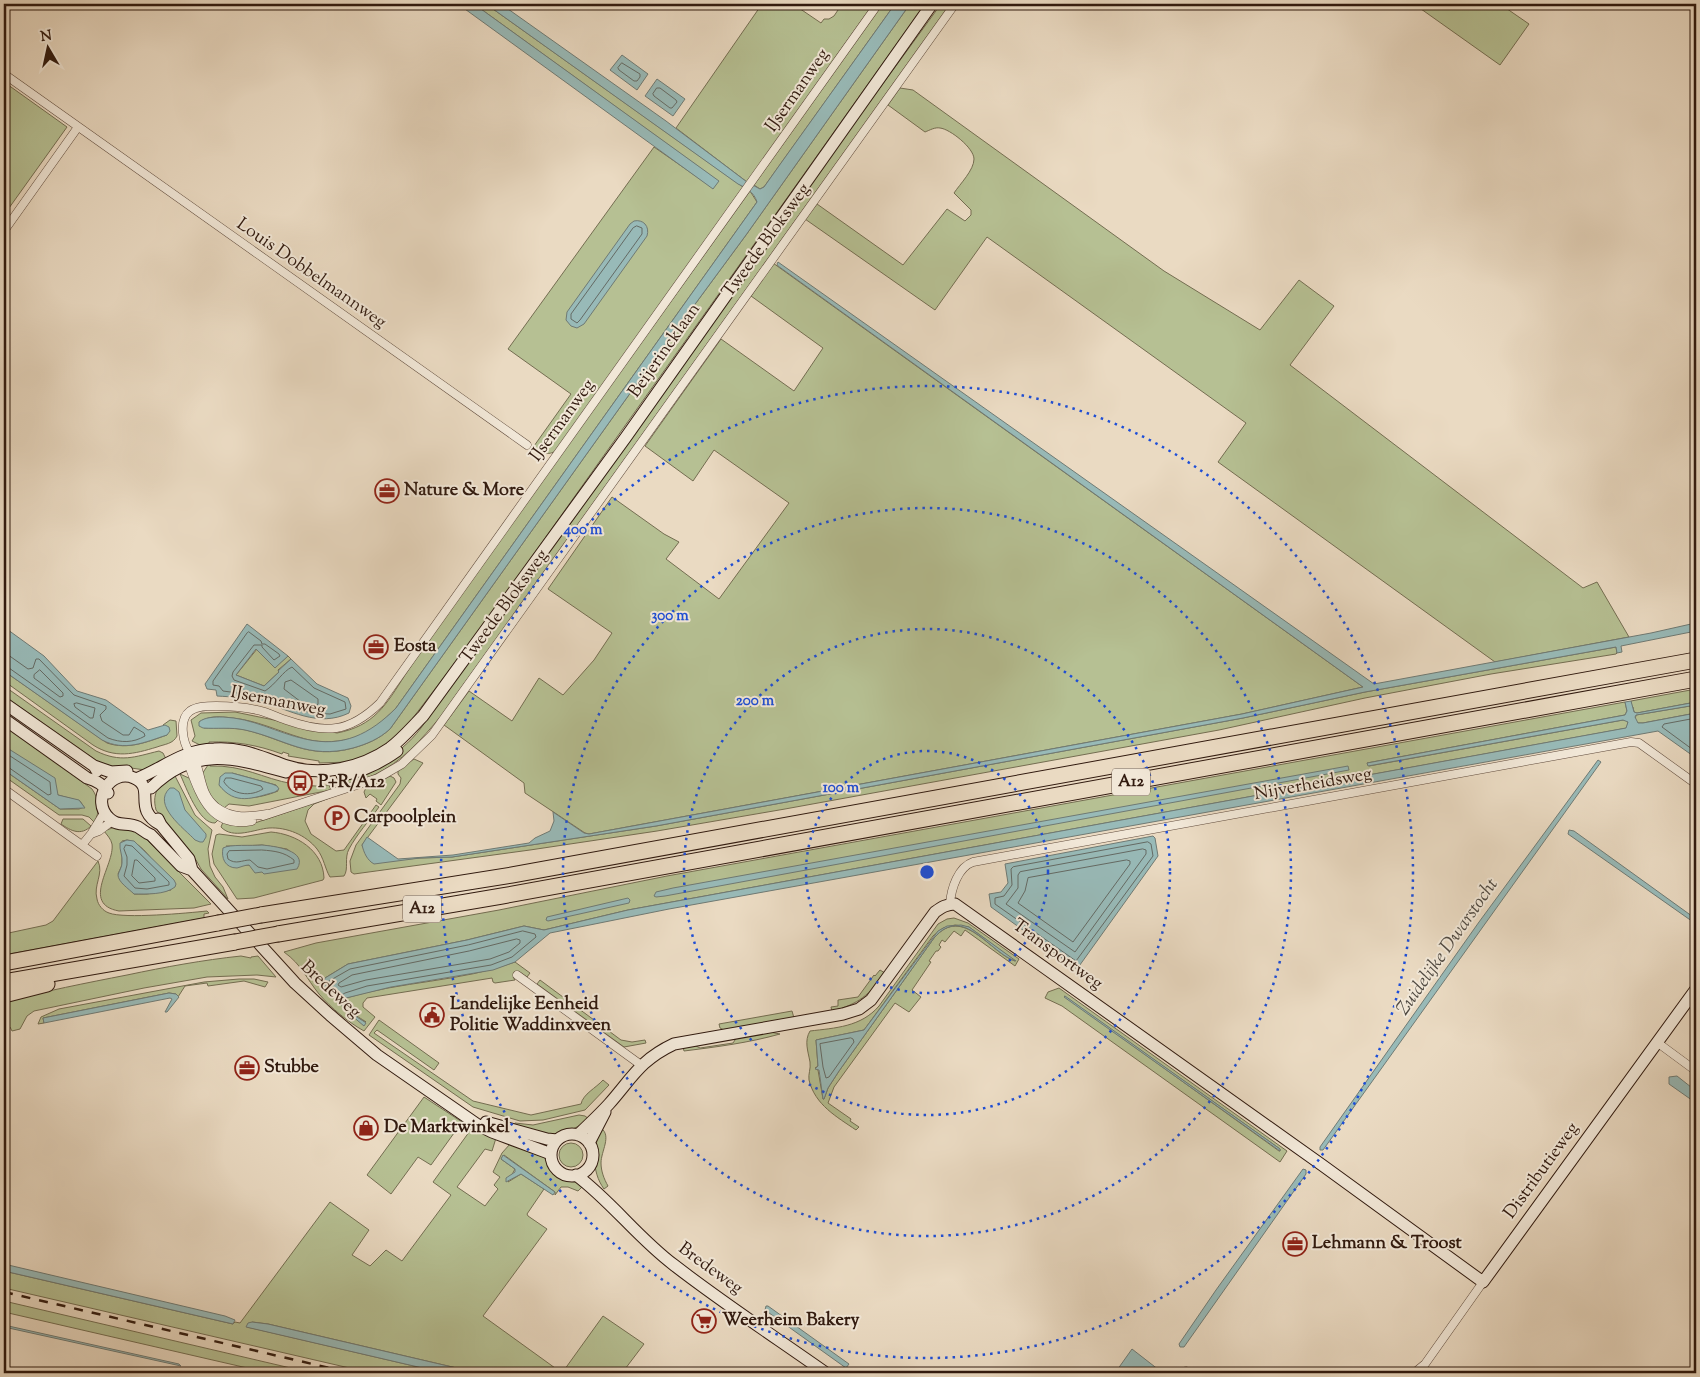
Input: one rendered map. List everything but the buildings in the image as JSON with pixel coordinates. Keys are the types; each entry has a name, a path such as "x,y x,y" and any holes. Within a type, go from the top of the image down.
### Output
{"highway":[{"name":"A12","path":"4,963 261,915 512,875 1650,668 1696,658"},
{"name":"A12","path":"4,982 502,896 1696,679"},
{"name":"A12","path":"4,995 160,955"}],"street":[{"name":"IJsermanweg","path":"191,759 183,732 183,724 188,712 198,707 234,706 259,710 318,729 344,726 352,723 369,713 380,703 878,4"},
{"name":"Beijerincklaan","path":"140,778 174,758 238,759 306,777 326,777 348,774 374,766 398,750 420,725 423,716 632,429 932,4"},
{"name":"Tweede Bloksweg","path":"191,759 202,799 208,807 221,818 245,822 378,778 402,764 432,735 955,4"},
{"name":"Louis Dobbelmannweg","path":"4,74 526,446"},
{"path":"4,231 78,127"},
{"path":"4,702 94,766 112,772 108,794 111,817"},
{"path":"4,719 87,778 109,784 132,771 151,788 152,796 141,815 127,819 111,817 91,834 82,845"},
{"name":"Nijverheidsweg","path":"950,904 955,882 963,869 973,862 1631,742 1639,743 1696,784"},
{"name":"Beijerincklaan","path":"151,788 167,774 191,759"},
{"path":"140,778 145,790 141,815"},
{"path":"4,789 96,856"},
{"name":"Bredeweg","path":"141,815 161,825 189,859 192,870 295,983 377,1055 478,1125 551,1154"},
{"name":"Bredeweg","path":"141,815 151,835 181,866 192,870"},
{"path":"578,1135 608,1105 641,1065 652,1056 674,1044 843,1014 859,1009 871,1000 936,912 950,904"},
{"name":"Transportweg","path":"950,904 961,907 1483,1282"},
{"path":"517,974 641,1065"},
{"name":"Distributieweg","path":"1414,1373 1425,1364 1696,989"},
{"path":"1658,1043 1696,1071"},
{"path":"589,1143 578,1135 567,1134 557,1140 552,1146 552,1163 558,1171 567,1175 576,1175 587,1168 592,1156 589,1143 608,1105"},
{"name":"Bredeweg","path":"463,1114 492,1125 557,1140"},
{"name":"Bredeweg","path":"587,1168 607,1201"},
{"name":"Bredeweg","path":"576,1175 607,1201 644,1240 674,1265 826,1373"}],"green space":[{"path":"474,4 486,4 743,187 557,450 550,453 542,452 534,446 571,394 508,349 654,147 713,188 718,181"},
{"path":"762,4 793,4 821,23 824,19 834,16 842,4 873,4 747,182 676,128"},
{"path":"883,4 895,4 764,187 760,189 754,185"},
{"path":"910,4 925,4 479,631 403,731 376,752 348,762 319,763 319,761 288,756 289,754 283,752 282,754 246,744 209,742 209,745 202,746 192,741 195,736 191,720 201,713 235,712 337,733 361,725 378,713 392,696 433,633 750,191 757,202 396,708 388,716 373,729 357,737 329,742 310,740 241,719 214,717 199,722 204,728 246,730 298,747 323,752 353,748 368,743 390,729"},
{"path":"941,4 950,4 441,716 418,742 393,764 360,781 337,788 335,781 359,773 382,762 403,747 421,728 764,247"},
{"path":"1414,4 1500,4 1529,24 1500,65"},
{"path":"4,82 67,127 4,215"},
{"path":"900,88 913,90 1164,271 1260,330 1299,280 1334,306 1290,365 1583,588 1597,582 1629,637 1495,662 1218,462 1246,423 987,237 935,310 805,219 817,204 903,265 947,209 965,221 971,215 971,210 954,193 972,168 973,155 961,140 950,132 938,128 925,132 888,105"},
{"path":"773,263 1363,687 1242,714 589,834 525,793 524,783 444,725 469,691 512,721 539,678 563,695 594,660 612,633 548,589 612,497 664,534 679,542 666,559 719,599 789,503 714,450 693,481 645,446 721,339 794,391 823,348 751,296"},
{"path":"1616,647 1616,654 1491,674 1365,698 1219,730 785,809 530,850 354,874 351,872 350,861 356,845 400,784 401,778 398,770 414,759 423,763 362,845 371,862 452,857 656,826 1243,718 1365,692"},
{"path":"257,649 275,667 288,656 291,659 264,686 236,675"},
{"path":"4,671 107,743 122,746 130,745 167,735 166,728 163,725 170,720 176,721 177,736 168,743 132,753 117,754 101,749 4,681"},
{"path":"4,686 96,751 113,757 128,758 159,751 163,753 166,759 145,770 104,766 4,696"},
{"path":"1696,689 1696,702 1637,713 1634,712 1632,707 1631,701"},
{"path":"1625,702 1627,711 1625,715 1367,763 1369,766 1623,720 1628,721 1627,728 628,910 544,930 524,926 467,940 348,964 325,978 351,1015 366,1022 348,1009 345,1002 346,998 388,988 474,974 515,962 530,973 527,977 518,971 513,977 515,980 495,983 492,978 367,998 363,1003 363,1007 375,1017 364,1031 329,1004 319,994 300,967 284,952 316,943 499,910 667,876"},
{"path":"1696,705 1696,713 1643,723 1638,723 1635,720 1636,715"},
{"path":"4,724 92,789 98,805 98,814 94,822 89,817 82,815 59,815 4,776 4,770 60,809 79,809 84,807 80,801 58,795 4,746"},
{"path":"210,762 210,766 243,770 293,784 293,787 299,788 299,785 329,785 331,790 249,806 229,804 224,808 209,793 202,774","holes":["232,773 276,785 278,791 247,798 232,795 219,785"]},
{"path":"174,774 195,815 212,830 208,849 210,866 228,899 201,869 156,810 155,797 158,789"},
{"path":"180,774 191,779 218,820 215,823 209,822 198,811"},
{"path":"390,776 396,782 381,805 370,794 366,798 364,792 366,788"},
{"path":"332,797 314,804 308,810 305,821 311,834 336,851 344,850 376,805 379,807 349,849 344,876 330,877 317,849 313,844 296,833 283,829 269,828 244,833 232,833 221,827 223,822 238,826 249,825"},
{"path":"63,819 83,819 91,826 80,832 68,829 61,824"},
{"path":"115,827 133,830 142,835 211,904 194,908 119,911 108,907 102,901 100,892 112,853 112,844 104,831","holes":["122,841 134,842 153,860 171,890 134,894 118,874 122,865"]},
{"path":"271,832 280,833 298,840 306,845 319,859 323,880 254,898 237,899 214,864 212,854 216,835 242,837","holes":["262,845 287,849 298,858 253,868 245,865 226,846"]},
{"path":"98,861 100,870 96,894 100,906 107,912 128,916 207,911 209,913 204,914 204,918 4,955 4,934 46,925 53,921"},
{"path":"954,918 968,923 1019,959 1015,966 965,930 961,936 954,931 945,942 942,940 939,945 941,947 929,961 931,962 912,990 921,997 909,1012 895,1003 834,1087 828,1103 851,1119 850,1121 859,1127 856,1130 828,1110 816,1097 809,1080 808,1035 810,1031 856,1022 872,1013 938,924 947,919","holes":["955,925 969,927 1015,961 966,928 955,926 945,929 934,938 839,1071 823,1099 818,1070 815,1068 818,1066 816,1040 864,1030 933,936 943,928"]},
{"path":"241,956 251,958 258,956 276,977 257,975 207,977 144,988 34,1011 27,1016 20,1029 12,1031 10,1027 4,1029 4,1002 65,987 156,969"},
{"path":"880,970 885,973 863,998 832,1011 831,1007 838,1006 838,1000 858,997"},
{"path":"254,979 268,982 265,987 244,981 208,986 207,983 185,986 178,997 176,994 169,993 43,1018 44,1023 38,1024 41,1017 59,1009 204,982"},
{"path":"540,980 621,1040 632,1042 645,1040 646,1043 624,1047 537,984"},
{"path":"1059,988 1287,1151 1280,1162 1062,1006 1045,998 1048,992","holes":["1064,996 1280,1149 1279,1151"]},
{"path":"792,1011 794,1018 724,1030 720,1028 719,1024"},
{"path":"379,1020 439,1063 434,1070 377,1030 374,1033 473,1101 531,1115 581,1104 587,1094 603,1080 609,1085 585,1110 543,1120 520,1121 473,1107 369,1035"},
{"path":"770,1032 780,1034 708,1048 684,1051 683,1047 694,1045 700,1048 733,1043 737,1037"},
{"path":"424,1097 462,1122 431,1165 418,1157 391,1194 367,1175"},
{"path":"579,1115 589,1119 565,1132 548,1135 513,1126 515,1123 533,1125"},
{"path":"472,1128 486,1132 496,1138 492,1151 485,1149 457,1187 485,1206 498,1189 494,1185 500,1177 493,1172 502,1153 510,1144 543,1156 557,1174 564,1178 574,1179 582,1187 578,1191 568,1187 561,1187 555,1195 555,1192 504,1155 501,1159 515,1169 508,1182 521,1174 544,1189 527,1214 547,1229 483,1316 562,1373 478,1373 268,1324 252,1322 247,1327 444,1373 371,1373 4,1288 4,1271 233,1324 235,1322 240,1323 330,1202 369,1230 352,1255 370,1266 386,1250 402,1261 451,1195 433,1182"},
{"path":"601,1128 606,1135 601,1158 603,1175 608,1186 604,1189 595,1167 596,1143"},
{"path":"571,1143 576,1144 582,1150 582,1160 576,1166 571,1167 566,1166 560,1160 559,1155 560,1150 566,1144"},
{"path":"4,1301 312,1373 269,1373 4,1312"},
{"path":"603,1316 644,1344 622,1373 562,1373"}],"water":[{"path":"458,4 474,4 719,181 713,189"},
{"path":"486,4 501,4 666,121 747,182 760,189 764,187 895,4 910,4 390,729 368,743 353,748 322,752 297,747 245,730 203,728 199,726 199,722 204,719 216,717 234,718 305,739 332,742 355,737 366,732 396,708 757,202 752,193 747,189"},
{"path":"622,55 648,74 637,90 610,70"},
{"path":"657,79 685,99 673,116 645,96"},
{"path":"634,221 643,222 647,226 647,236 584,324 577,328 571,326 566,320 567,312"},
{"path":"778,262 1374,684 1651,633 1691,624 1696,617 1696,631 1621,646 1622,652 1617,653 1616,647 1365,692 1243,718 656,826 452,857 420,858 374,864 366,856 362,845 367,837 398,859 453,855 529,843 550,831 554,821 553,812 584,833 589,834 1242,714 1363,687 778,266"},
{"path":"247,624 288,656 275,668 256,649 236,675 264,686 291,659 317,684 348,698 351,706 349,713 326,719 315,718 293,713 255,700 217,696 216,690 207,689 205,684"},
{"path":"4,627 44,656 77,691 106,700 148,730 165,725 169,727 170,731 167,735 135,745 110,744 102,740 4,671"},
{"path":"1631,701 1634,712 1637,713 1696,702 1696,705 1636,715 1635,717 1638,723 1643,723 1696,713 1696,758 1658,731 669,909 550,933 515,962 493,970 391,987 346,998 345,1002 348,1010 366,1023 364,1026 322,985 325,978 348,964 467,940 524,926 544,930 628,910 1626,728 1628,722 1623,720 1368,766 1367,763 1625,715 1627,711 1625,702"},
{"path":"4,746 55,778 58,795 79,800 85,808 60,809 4,770"},
{"path":"1598,760 1601,762 1323,1150 1320,1150 1320,1147 1479,922"},
{"path":"1348,766 1349,770 665,896 654,896 656,892 673,888"},
{"path":"225,773 232,773 272,784 279,789 275,792 252,798 245,799 231,796 219,785 220,777"},
{"path":"170,788 174,788 179,792 185,810 206,834 203,842 195,840 167,809 164,802 165,795"},
{"path":"1569,830 1574,831 1696,919 1696,924 1568,834"},
{"path":"1153,836 1158,856 1077,969 991,907 989,894 1001,892 1008,883 1005,864"},
{"path":"127,840 134,841 174,880 175,887 161,893 134,894 124,885 118,878 122,866 120,843"},
{"path":"262,845 281,848 294,853 298,857 297,869 264,874 262,872 255,873 249,865 233,868 223,859 223,848"},
{"path":"628,898 630,900 629,903 546,920 547,917"},
{"path":"961,925 969,927 1016,961 1006,957 966,928 956,926 945,929 934,938 839,1071 823,1099 819,1070 815,1069 818,1066 816,1040 864,1030 938,931 947,926"},
{"path":"169,993 176,994 179,997 167,1012 165,1012 172,999 170,998 44,1023 43,1018"},
{"path":"1064,997 1280,1149 1280,1151"},
{"path":"1677,1076 1696,1091 1696,1103 1669,1084 1669,1077"},
{"path":"503,1155 555,1192 553,1195 521,1174 506,1182 506,1178 515,1172 515,1169 501,1159"},
{"path":"1303,1169 1306,1170 1306,1174 1184,1347 1180,1347 1179,1344 1216,1290"},
{"path":"4,1264 225,1316 235,1320 233,1324 4,1271"},
{"path":"766,1306 849,1364 846,1368 765,1310"},
{"path":"248,1323 268,1324 478,1373 444,1373 246,1327"},
{"path":"4,1325 179,1364 181,1366 4,1327"},
{"path":"1132,1349 1159,1370 1115,1373"}],"railway":[{"path":"4,1292 351,1373"}],"place":[{"name":"Nature & More","path":"387,491"},
{"name":"Eosta","path":"376,647"},
{"name":"P+R/A12","path":"300,783"},
{"name":"Carpoolplein","path":"337,818"},
{"name":"Landelijke Eenheid Politie Waddinxveen","path":"432,1015"},
{"name":"Stubbe","path":"247,1068"},
{"name":"De Marktwinkel","path":"366,1128"},
{"name":"Lehmann & Troost","path":"1295,1244"},
{"name":"Weerheim Bakery","path":"704,1321"}],"water label":[{"name":"Zuidelijke Dwarstocht","path":"1448,947"}]}
